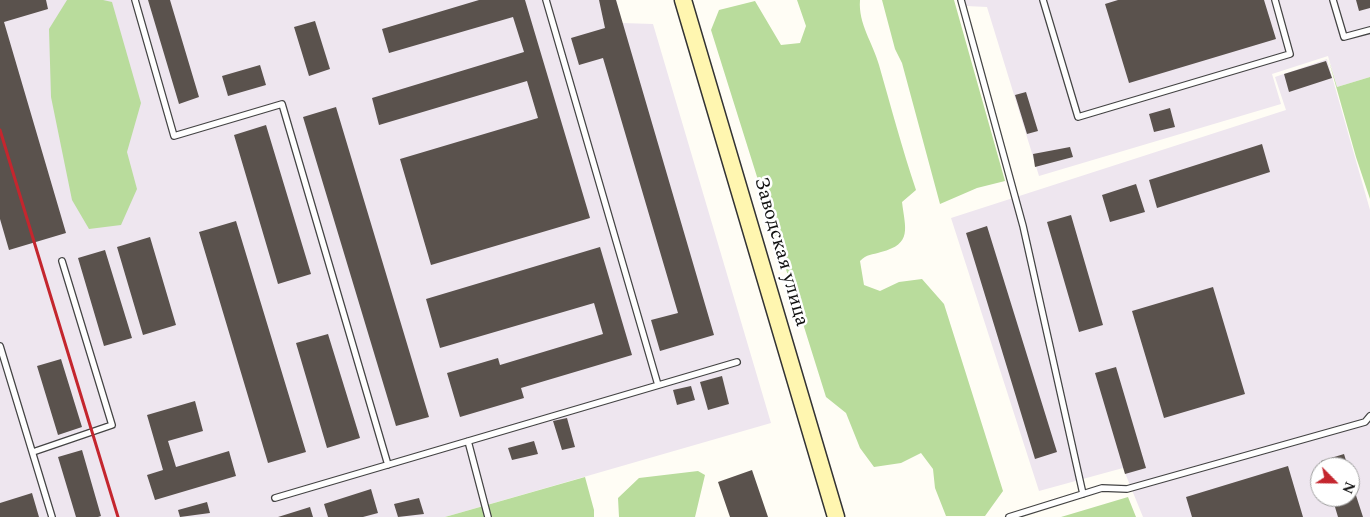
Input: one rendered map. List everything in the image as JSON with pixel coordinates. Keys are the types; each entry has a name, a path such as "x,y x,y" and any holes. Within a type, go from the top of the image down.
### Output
{"main road":[{"name":"Заводская улица","path":"684,0 836,517"}],"lane":[{"path":"135,0 174,136 282,104 388,465"},
{"path":"546,0 658,385"},
{"path":"961,0 1023,226 1084,494"},
{"path":"1043,0 1078,118 1290,54 1274,0"},
{"path":"1332,0 1344,38 1370,30"},
{"path":"32,452 112,425 62,261"},
{"path":"0,346 52,517"},
{"path":"275,498 737,362"},
{"path":"1009,517 1102,488 1131,487 1365,422 1370,416"},
{"path":"468,441 488,517"}],"shaded area":[{"path":"0,0 616,0 622,23 653,24 771,423 445,517 0,517"},
{"path":"964,0 1370,0 1370,77 1337,87 1328,56 1272,74 1281,104 1039,176 987,7 966,6"},
{"path":"1327,59 1370,210 1370,517 1143,517 1123,468 1039,491 951,218 1286,110 1275,77"}],"green space":[{"path":"67,0 103,0 112,2 141,103 127,152 137,189 121,225 89,229 72,200 51,97 49,29"},
{"path":"797,0 860,0 861,17 879,65 916,190 902,202 905,234 902,240 891,249 867,256 860,261 864,285 880,291 899,282 922,279 944,304 1003,491 985,516 946,516 935,488 933,469 921,453 901,463 874,467 860,448 846,413 826,397 711,30 719,10 755,1 781,45 800,43 806,26"},
{"path":"882,0 954,0 1005,181 977,188 940,204 902,63 895,49"},
{"path":"1328,58 1337,87 1370,77 1370,199 1356,157"},
{"path":"698,471 705,475 695,517 619,517 618,498 639,478"},
{"path":"585,477 594,510 594,517 445,517"},
{"path":"1128,497 1136,517 1061,517"}],"building":[{"path":"0,0 46,0 48,9 4,22 66,233 9,250 0,219"},
{"path":"148,0 170,0 199,97 179,104"},
{"path":"479,0 525,0 590,218 431,265 400,159 538,118 527,81 379,125 372,98 524,52 513,17 389,53 382,29"},
{"path":"599,0 616,0 714,335 660,351 651,320 678,313 603,58 579,65 571,38 605,28"},
{"path":"1118,0 1264,0 1276,39 1129,83 1105,4"},
{"path":"1356,0 1370,0 1370,8 1359,11"},
{"path":"315,21 330,69 309,76 294,27"},
{"path":"1326,61 1332,78 1289,92 1284,74"},
{"path":"260,65 266,85 228,96 222,76"},
{"path":"1026,92 1038,131 1027,134 1015,95"},
{"path":"336,107 429,417 396,426 303,117"},
{"path":"1170,108 1175,127 1154,132 1149,114"},
{"path":"266,125 311,274 278,284 234,135"},
{"path":"1262,144 1270,172 1157,208 1149,180"},
{"path":"1070,147 1073,157 1035,167 1033,154"},
{"path":"1136,184 1145,212 1110,222 1102,195"},
{"path":"1071,215 1103,325 1079,332 1047,222"},
{"path":"236,221 306,452 268,463 199,232"},
{"path":"987,226 1057,452 1035,459 966,233"},
{"path":"150,237 176,325 143,335 117,247"},
{"path":"600,247 632,355 521,388 524,398 460,417 447,373 498,358 500,365 603,334 594,303 440,348 426,299"},
{"path":"105,250 132,338 104,346 78,258"},
{"path":"1213,287 1245,394 1164,418 1132,311"},
{"path":"328,334 360,438 327,448 296,343"},
{"path":"61,359 82,427 58,435 37,366"},
{"path":"1116,367 1146,468 1125,474 1095,373"},
{"path":"722,376 729,404 708,410 700,382"},
{"path":"691,386 695,400 677,405 673,390"},
{"path":"195,401 203,431 168,441 176,467 229,451 236,476 155,500 147,475 163,470 147,415"},
{"path":"567,418 575,447 562,450 553,421"},
{"path":"534,441 538,454 512,460 508,448"},
{"path":"82,450 101,516 98,517 76,517 58,457"},
{"path":"1344,454 1345,457 1334,457"},
{"path":"1288,466 1303,517 1192,517 1186,497"},
{"path":"752,470 768,517 730,517 718,482"},
{"path":"371,489 378,513 363,517 328,517 324,504"},
{"path":"32,493 39,517 0,517 0,503"},
{"path":"419,498 424,514 398,517 394,504"},
{"path":"207,502 210,513 180,517 178,510"},
{"path":"310,507 313,517 278,517"},
{"path":"1335,507 1360,507 1363,517 1338,517"}],"railway":[{"path":"0,130 118,517"}]}
